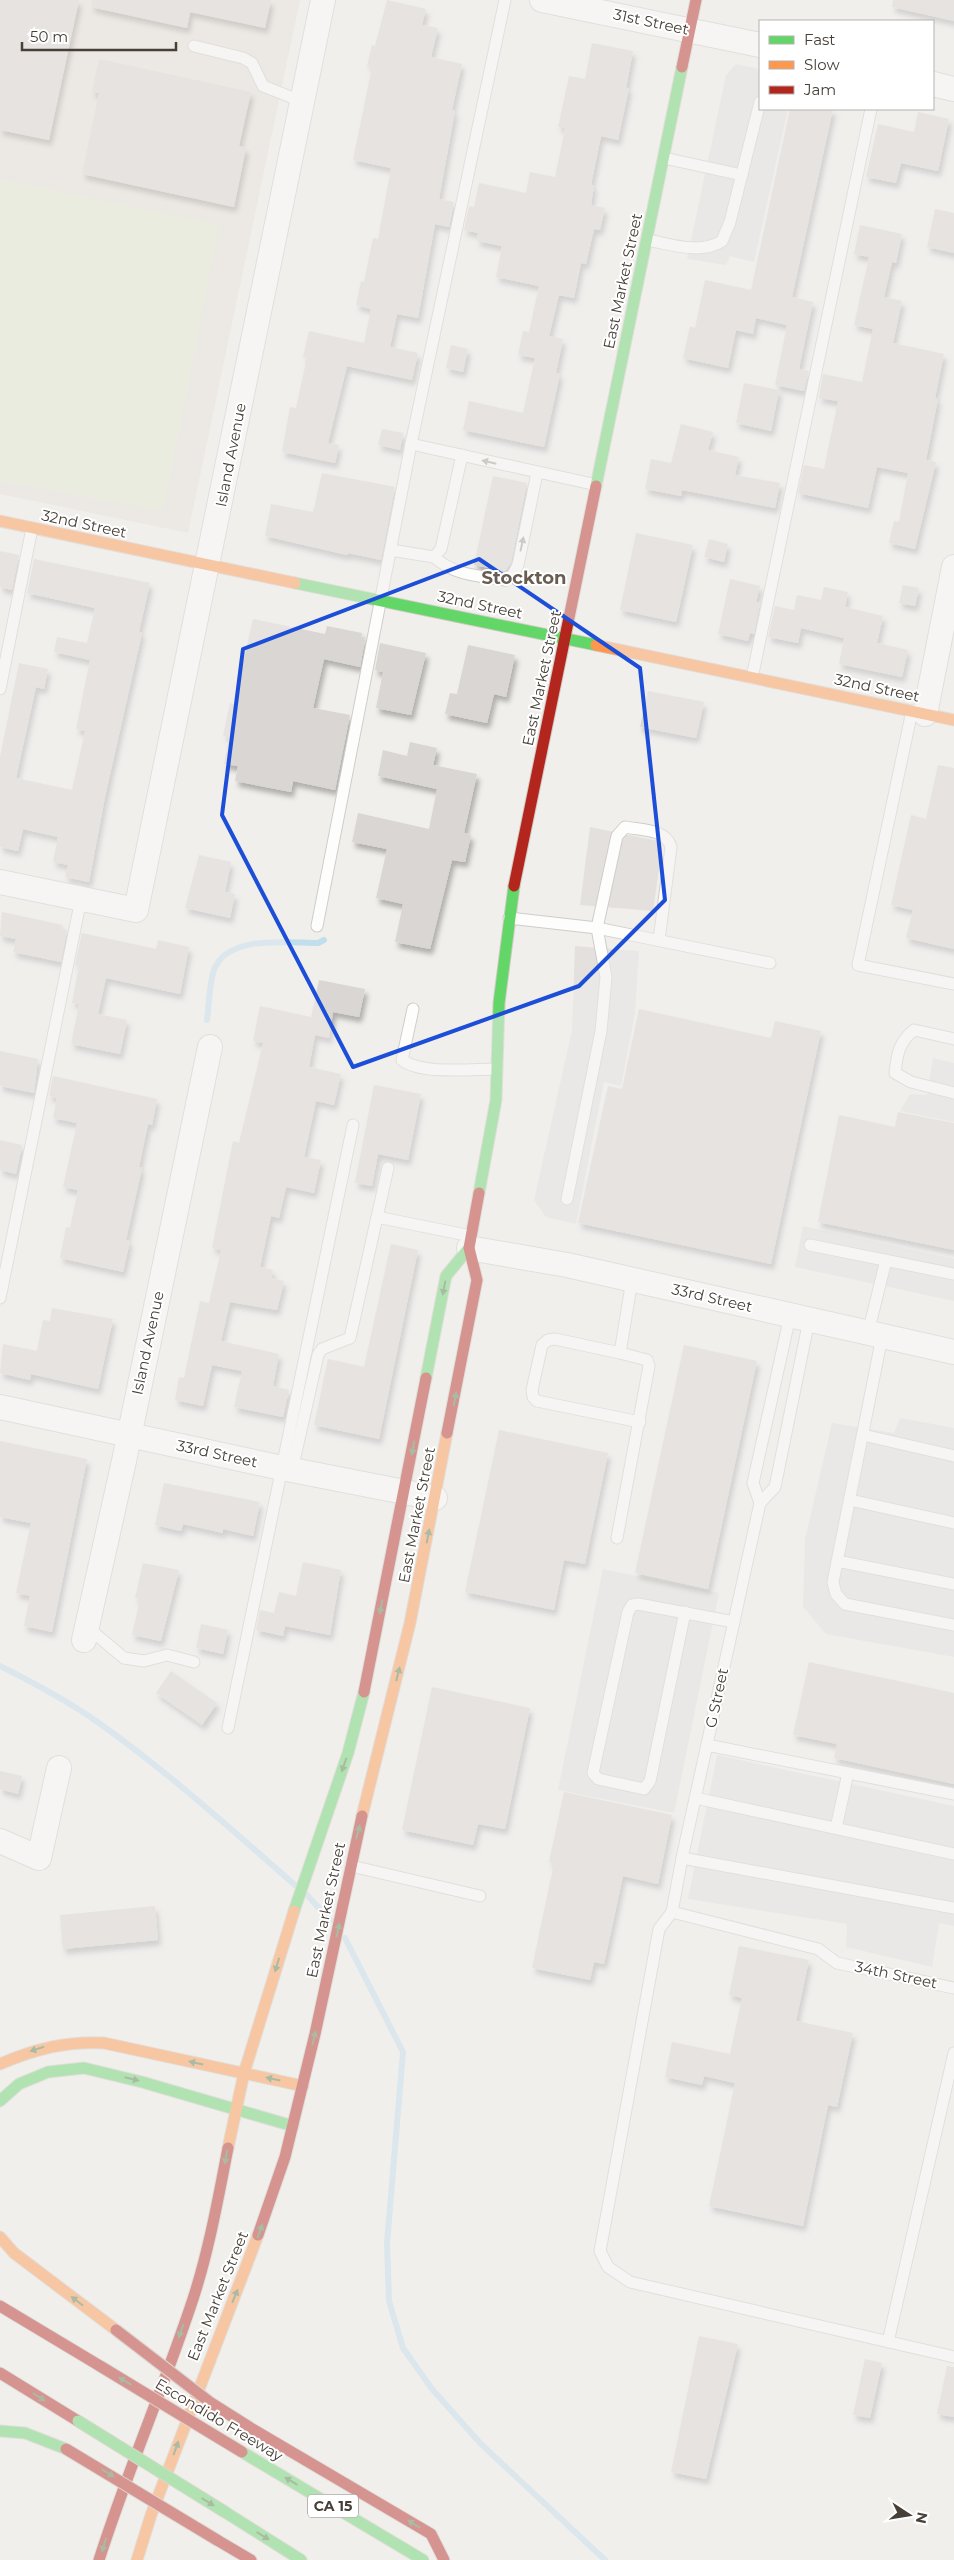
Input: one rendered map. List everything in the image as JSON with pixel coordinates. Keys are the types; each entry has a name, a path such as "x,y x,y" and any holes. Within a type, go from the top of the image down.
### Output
{"main road":[{"name":"East Market Street","path":"137,2560 151,2515 198,2387 274,2194 303,2086 351,1866 410,1623 477,1280 470,1242 496,1100 499,1004 509,918 522,841 566,638 696,0"},
{"name":"32nd Street","path":"0,521 954,720"},
{"name":"East Market Street","path":"100,2560 119,2497 193,2299 211,2232 244,2073 291,1919 348,1754 363,1698 405,1493 446,1276 470,1242"},
{"path":"0,2064 58,2042 80,2041 104,2043 303,2086"},
{"path":"0,2101 19,2084 48,2072 84,2068 142,2082 293,2126"},
{"path":"0,2237 14,2253 211,2403 431,2534 444,2560"},
{"name":"Escondido Freeway","path":"0,2306 424,2560"},
{"path":"0,2373 301,2560"},
{"path":"0,2431 20,2432 37,2436 66,2449 251,2560"}],"street":[{"name":"Island Avenue","path":"81,899 136,910 323,0"},
{"name":"31st Street","path":"542,0 759,45"},
{"path":"934,84 954,89"},
{"path":"919,713 954,567"},
{"path":"0,882 81,899"},
{"name":"Island Avenue","path":"85,1633 129,1435 210,1047"},
{"name":"33rd Street","path":"470,1242 954,1352"},
{"name":"33rd Street","path":"0,1407 287,1469 435,1498"},
{"path":"0,1841 39,1858 59,1768"}],"lane":[{"path":"317,926 410,444 505,0"},
{"path":"194,46 243,58 252,63 263,86 301,101"},
{"path":"647,240 693,248 708,248 722,241 730,222 759,106"},
{"path":"752,678 871,110"},
{"path":"664,158 742,174"},
{"path":"410,444 597,485"},
{"path":"434,557 441,549 462,455"},
{"path":"391,550 434,557 445,567 458,573 506,580 513,575 518,565 537,473"},
{"path":"0,689 32,528"},
{"path":"919,713 858,965 954,984"},
{"path":"567,1199 601,1030 606,977 597,928 617,836 620,830 625,827 662,834 669,840 670,847 659,940"},
{"path":"0,1298 81,899"},
{"path":"509,918 597,928 770,963"},
{"path":"413,1009 402,1060 409,1065 431,1069 497,1069"},
{"path":"954,1039 914,1030 902,1039 896,1055 894,1073 911,1082 954,1093"},
{"path":"228,1728 287,1469 352,1125"},
{"path":"287,1469 318,1355 322,1349 350,1338 388,1168"},
{"path":"376,1217 470,1242"},
{"path":"810,1245 954,1274"},
{"path":"886,1260 863,1435 833,1582 836,1594 845,1604 954,1625"},
{"path":"620,1353 632,1280"},
{"name":"G Street","path":"760,1503 753,1483 800,1318"},
{"name":"G Street","path":"672,1912 674,1893 760,1503 775,1487 800,1318"},
{"path":"617,1538 640,1422 649,1366 647,1360 554,1339 548,1340 542,1345 532,1390 533,1398 537,1401 640,1422"},
{"path":"863,1435 954,1456"},
{"path":"850,1500 954,1522"},
{"path":"837,1561 954,1584"},
{"path":"685,1612 650,1781 644,1789 598,1779 593,1773 628,1612 632,1605 638,1604 685,1612 734,1622"},
{"path":"85,1633 124,1658 144,1661 167,1655 194,1662"},
{"path":"707,1745 954,1794"},
{"path":"836,1828 848,1773"},
{"path":"695,1798 954,1854"},
{"path":"682,1858 954,1908"},
{"path":"351,1866 480,1896"},
{"path":"672,1912 659,1929 600,2251 608,2266 630,2282 954,2357"},
{"name":"34th Street","path":"672,1912 818,1949 837,1963 954,1988"},
{"path":"888,2342 954,2053"}],"highlighted area":[{"path":"479,559 640,668 665,900 579,986 353,1067 222,815 243,649"}],"shaded area":[{"path":"0,0 300,0 188,533 0,494"},
{"path":"736,64 759,69 759,110 788,110 754,262 730,256 726,265 687,259 726,75"},
{"path":"590,827 663,842 653,911 580,905"},
{"path":"575,946 639,951 635,1013 621,1086 604,1082 576,1224 546,1217 534,1200 572,1030"},
{"path":"933,1058 954,1063 954,1122 900,1111 910,1094 927,1095"},
{"path":"803,1226 954,1259 954,1301 795,1267"},
{"path":"900,1418 954,1428 954,1657 826,1634 803,1607 805,1539 832,1423 894,1433"},
{"path":"603,1569 719,1593 674,1813 558,1790"},
{"path":"717,1755 954,1806 954,1926 939,1923 932,1967 846,1947 847,1924 688,1899"}],"green space":[{"path":"0,179 219,225 164,506 159,510 0,481"}],"building":[{"path":"0,0 79,0 49,140 0,130"},
{"path":"92,0 271,0 265,28 190,12 187,28 91,7"},
{"path":"387,0 426,9 422,25 438,28 431,57 462,64 452,110 455,111 439,199 454,202 449,227 435,224 418,318 397,314 390,347 418,353 412,380 347,366 328,443 339,445 335,463 282,452 290,407 296,408 307,357 303,357 309,331 364,343 371,309 356,305 361,281 364,282 373,238 378,239 391,168 353,160 372,67 367,66 372,45 375,46"},
{"path":"893,0 954,0 954,21 892,7"},
{"path":"592,43 633,51 626,88 629,88 618,140 601,136 591,185 594,185 591,205 605,208 600,230 594,229 586,264 581,263 574,298 559,295 549,336 563,339 556,373 560,374 544,447 463,430 469,401 523,413 535,358 518,355 523,331 529,332 539,286 496,277 502,246 477,241 478,233 464,230 469,206 474,207 479,183 526,193 530,172 555,177 565,128 558,127 569,76 585,79"},
{"path":"99,59 251,92 239,146 246,148 234,207 82,174 99,93 92,92"},
{"path":"790,110 833,110 792,297 813,302 799,369 809,371 804,391 775,385 787,325 756,318 753,334 736,330 728,368 683,358 690,326 695,328 705,280 751,290"},
{"path":"918,112 949,119 938,171 901,163 896,183 866,177 878,124 914,132"},
{"path":"935,209 954,213 954,253 927,247"},
{"path":"860,225 902,234 896,263 892,262 884,297 902,301 893,343 944,354 935,398 938,399 926,460 936,462 915,549 889,543 894,521 899,522 908,473 877,467 868,508 798,493 804,465 824,469 838,401 819,398 823,374 862,382 873,329 854,325 869,257 854,254"},
{"path":"451,345 468,349 463,372 446,368"},
{"path":"744,383 779,390 771,431 736,423"},
{"path":"681,424 713,432 708,450 739,457 735,475 780,483 775,508 682,490 681,496 645,489 651,459 671,463"},
{"path":"382,429 403,433 400,450 378,445"},
{"path":"322,473 395,487 381,560 348,553 347,555 265,536 271,504 313,512"},
{"path":"493,476 527,483 511,563 505,571 474,565"},
{"path":"636,533 693,545 676,622 620,610"},
{"path":"709,539 728,544 724,562 704,557"},
{"path":"0,551 19,555 12,590 0,587"},
{"path":"34,559 150,583 139,632 142,633 105,797 89,882 65,877 68,865 53,862 58,837 23,829 18,851 0,847 0,757 19,663 48,669 44,689 36,687 16,778 72,790 85,731 76,729 90,660 54,652 57,637 87,643 95,608 27,593"},
{"path":"730,579 760,586 756,602 760,603 754,634 750,633 748,641 718,634"},
{"path":"903,585 919,588 915,606 899,603"},
{"path":"824,587 848,592 845,607 883,616 877,643 908,650 902,677 839,664 844,638 801,628 798,643 768,637 775,606 794,610 797,595 821,600"},
{"path":"253,619 325,634 327,626 362,633 361,639 365,640 360,667 324,659 313,708 350,715 335,790 293,781 291,792 235,781 238,766 224,764 229,737 223,736 230,703 234,704"},
{"path":"380,643 426,653 411,715 376,708 383,672 375,670"},
{"path":"468,645 515,655 506,697 494,694 487,723 445,714 450,693 457,694"},
{"path":"648,691 704,702 696,738 640,727"},
{"path":"410,742 437,748 433,765 477,774 464,833 471,835 465,862 452,860 430,949 395,942 403,904 376,898 387,849 352,842 358,813 429,829 437,789 378,776 383,750 407,756"},
{"path":"938,765 954,768 954,949 906,938 913,910 891,905 911,815 926,819"},
{"path":"199,855 231,862 225,892 235,894 230,918 185,908"},
{"path":"2,912 63,925 62,929 67,930 61,962 13,952 16,939 0,936"},
{"path":"82,933 156,949 158,940 189,947 180,994 106,978 98,1014 127,1020 120,1054 71,1044 79,1004 72,1003 79,966 75,965"},
{"path":"319,980 365,989 359,1017 333,1012 329,1038 315,1035 309,1067 341,1074 334,1105 316,1101 304,1157 321,1160 314,1193 286,1187 279,1218 271,1216 260,1267 273,1270 271,1278 284,1281 277,1310 230,1302 221,1341 279,1354 273,1386 289,1390 283,1417 234,1407 242,1371 212,1365 203,1406 175,1400 179,1377 184,1378 200,1301 209,1303 221,1250 212,1248 233,1141 239,1143 263,1043 253,1041 260,1006 311,1017"},
{"path":"639,1009 771,1038 775,1021 821,1031 771,1264 578,1223 608,1086 622,1089"},
{"path":"0,1051 38,1059 34,1093 0,1086"},
{"path":"53,1076 157,1099 152,1125 148,1124 139,1167 142,1168 126,1240 130,1241 123,1272 60,1258 66,1227 70,1228 78,1190 63,1187 77,1123 53,1118 57,1098 49,1096"},
{"path":"374,1085 421,1094 408,1160 378,1154 372,1186 355,1183"},
{"path":"898,1112 954,1123 954,1250 818,1222 839,1115 895,1127"},
{"path":"0,1140 22,1145 16,1174 0,1170"},
{"path":"391,1244 418,1250 379,1439 314,1425 328,1359 364,1367"},
{"path":"52,1308 113,1319 98,1389 31,1374 30,1380 0,1373 3,1344 37,1351 43,1320 50,1321"},
{"path":"684,1345 757,1361 708,1589 635,1573"},
{"path":"499,1430 608,1453 585,1564 564,1560 554,1610 465,1592"},
{"path":"0,1441 87,1459 52,1632 24,1626 30,1596 16,1593 31,1523 0,1517"},
{"path":"164,1483 260,1502 253,1536 223,1529 223,1533 183,1524 181,1531 155,1525"},
{"path":"303,1562 341,1570 330,1635 285,1626 283,1636 256,1630 260,1610 274,1613 279,1592 296,1596"},
{"path":"143,1563 179,1570 161,1641 132,1635 140,1599 135,1598"},
{"path":"201,1624 228,1630 223,1654 196,1648"},
{"path":"809,1662 954,1693 954,1784 834,1758 837,1744 793,1735"},
{"path":"171,1671 217,1703 202,1725 156,1693"},
{"path":"432,1687 530,1708 505,1829 478,1824 473,1845 402,1830"},
{"path":"0,1771 22,1776 18,1794 0,1789"},
{"path":"564,1792 672,1815 658,1884 623,1876 604,1964 594,1962 590,1980 532,1968 554,1863 549,1862"},
{"path":"155,1906 158,1940 63,1949 60,1915"},
{"path":"739,1946 809,1960 796,2021 853,2033 837,2107 828,2105 803,2226 709,2206 735,2083 704,2076 702,2085 665,2077 672,2042 730,2054 742,1998 729,1995"},
{"path":"699,2336 738,2344 706,2479 671,2472"},
{"path":"865,2359 882,2363 870,2418 853,2415"},
{"path":"947,2366 954,2367 954,2417 937,2414"}],"waterway":[{"path":"207,1020 214,970 221,959 232,951 260,943 318,943 324,940"},
{"path":"0,1666 75,1707 125,1742 199,1801 295,1885"},
{"path":"307,1895 330,1920"},
{"path":"345,1938 403,2052 387,2243 389,2301 403,2348 432,2389 481,2444 605,2560"}],"traffic: fast":[{"path":"596,486 682,67"},
{"path":"295,583 596,645"},
{"path":"479,1193 496,1100 499,1003 514,886"},
{"path":"426,1378 446,1276 469,1248"},
{"path":"294,1911 348,1753 364,1692"},
{"path":"0,2101 19,2084 48,2072 84,2068 142,2082 293,2126"},
{"path":"78,2421 225,2512"},
{"path":"0,2431 25,2433 66,2449"},
{"path":"242,2452 423,2560"},
{"path":"225,2512 301,2560"}],"traffic: slow":[{"path":"0,521 295,583"},
{"path":"596,645 954,720"},
{"path":"362,1816 410,1623 447,1433"},
{"path":"228,2148 244,2073 294,1911"},
{"path":"0,2064 51,2047 77,2043 104,2043 303,2086"},
{"path":"137,2560 151,2515 258,2235"},
{"path":"0,2237 14,2253 116,2330"}],"traffic: jam":[{"path":"682,67 696,0"},
{"path":"514,886 596,486"},
{"path":"447,1433 477,1280 469,1248 479,1193"},
{"path":"364,1692 426,1378"},
{"path":"258,2235 285,2157 315,2034 362,1816"},
{"path":"99,2560 121,2494 170,2365 199,2281 228,2148"},
{"path":"0,2306 100,2366"},
{"path":"116,2330 211,2403 249,2427"},
{"path":"100,2366 242,2452"},
{"path":"0,2373 78,2421"},
{"path":"249,2427 431,2534 444,2560"},
{"path":"66,2449 217,2540"},
{"path":"217,2540 251,2560"}],"district":[{"name":"Stockton","path":"524,578"}]}
